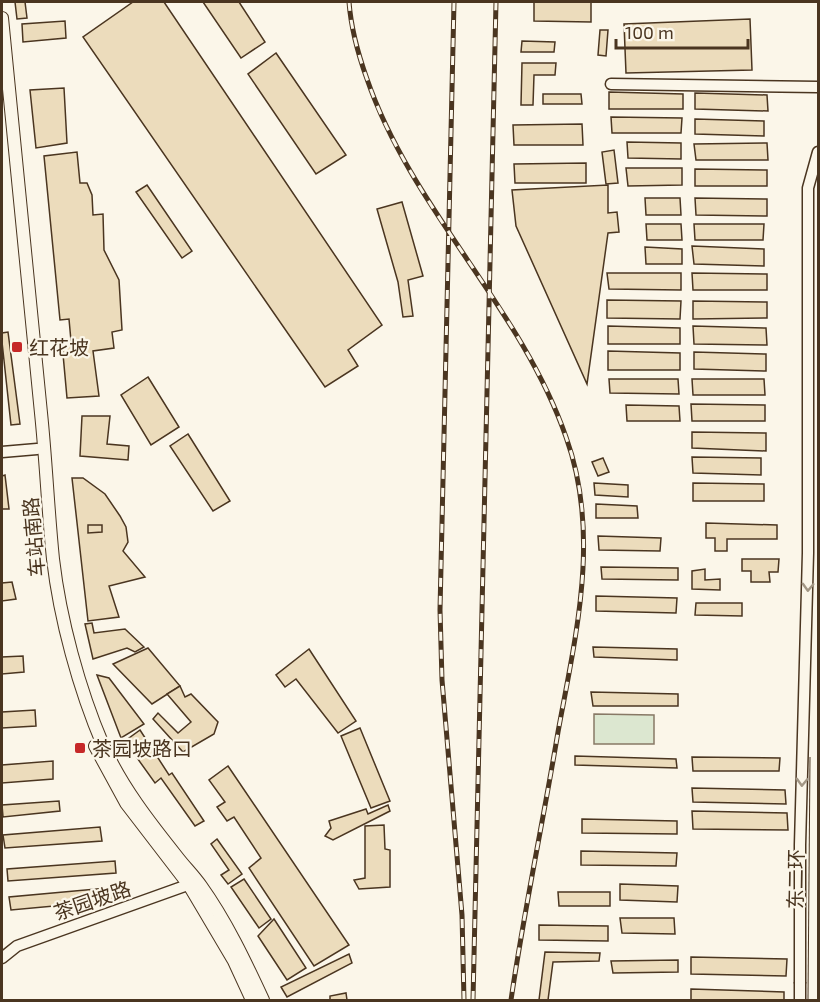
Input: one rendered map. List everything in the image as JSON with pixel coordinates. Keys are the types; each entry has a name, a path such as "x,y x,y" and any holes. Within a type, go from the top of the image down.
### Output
{"highway":[{"name":"东二环","path":"816,1000 819,757"}],"main road":[{"name":"车站南路","path":"2,18 57,588 75,664 104,747 140,808 243,957 263,1000"},
{"name":"车站南路","path":"2,96 50,587 68,668 96,750 126,804 193,883 252,1000"}],"street":[{"path":"611,84 819,87"},
{"path":"800,1000 801,845 813,431 808,188 819,152"},
{"path":"2,452 37,449"},
{"name":"茶园坡路","path":"2,958 25,943 193,883"}],"green space":[{"path":"594,714 654,715 654,744 594,744"}],"building":[{"path":"15,2 25,2 27,18 17,19"},
{"path":"133,2 164,2 382,325 348,350 358,366 325,387 83,37"},
{"path":"203,2 239,2 265,42 241,58"},
{"path":"534,2 591,2 591,22 534,21"},
{"path":"750,19 752,70 626,73 624,24"},
{"path":"65,21 66,38 23,42 22,24"},
{"path":"600,30 608,30 606,56 598,55"},
{"path":"522,41 555,42 554,52 521,52"},
{"path":"276,53 346,155 316,174 248,74"},
{"path":"522,63 556,63 555,75 534,75 533,105 521,105"},
{"path":"64,88 67,143 36,148 30,90"},
{"path":"609,92 683,94 683,109 609,109"},
{"path":"695,93 767,95 768,111 695,109"},
{"path":"543,94 581,94 582,104 543,104"},
{"path":"611,117 682,118 681,133 612,133"},
{"path":"695,119 764,121 764,136 695,134"},
{"path":"582,124 583,145 514,145 513,125"},
{"path":"627,142 681,143 681,159 628,158"},
{"path":"767,143 768,160 696,160 694,144"},
{"path":"614,150 618,183 606,184 602,152"},
{"path":"77,152 80,183 87,183 92,195 93,215 103,214 104,250 119,280 122,330 112,332 114,348 93,351 99,396 67,398 62,343 71,341 69,319 60,320 44,156"},
{"path":"586,163 586,183 515,183 514,164"},
{"path":"626,168 682,168 682,185 628,186"},
{"path":"695,169 767,170 767,186 695,186"},
{"path":"147,185 192,251 182,258 136,192"},
{"path":"608,185 608,213 617,212 619,232 608,233 587,384 516,226 512,190"},
{"path":"645,198 680,198 681,215 646,215"},
{"path":"695,198 767,199 767,216 696,215"},
{"path":"402,202 423,276 408,280 413,316 403,317 398,282 377,209"},
{"path":"646,224 681,224 682,240 647,240"},
{"path":"694,224 764,224 763,240 695,240"},
{"path":"692,246 764,249 764,266 694,264"},
{"path":"645,247 682,249 682,264 646,264"},
{"path":"607,273 681,273 681,290 609,289"},
{"path":"692,273 767,274 767,290 693,290"},
{"path":"607,300 681,301 680,319 607,318"},
{"path":"693,301 767,302 767,318 693,319"},
{"path":"608,326 680,328 680,344 608,344"},
{"path":"693,326 766,328 767,345 694,344"},
{"path":"8,332 20,424 11,425 2,342 2,333"},
{"path":"608,351 680,353 680,370 608,370"},
{"path":"694,352 766,354 766,371 694,369"},
{"path":"148,377 179,427 151,445 121,395"},
{"path":"609,379 678,379 679,394 610,393"},
{"path":"692,379 764,379 765,395 693,395"},
{"path":"691,404 765,405 765,421 692,421"},
{"path":"626,405 679,406 680,421 627,421"},
{"path":"82,416 110,416 107,444 129,446 128,460 80,456"},
{"path":"692,432 766,433 766,451 692,448"},
{"path":"188,434 230,501 213,511 170,446"},
{"path":"692,457 761,458 761,475 693,473"},
{"path":"603,458 609,472 598,476 592,462"},
{"path":"5,475 9,509 2,509 2,476"},
{"path":"72,478 83,478 105,494 126,527 128,542 123,551 145,577 109,586 119,617 88,621"},
{"path":"594,483 628,485 628,497 595,495"},
{"path":"693,483 764,484 764,501 693,501"},
{"path":"596,504 637,506 638,518 596,518"},
{"path":"706,523 777,525 777,539 727,539 727,551 715,551 715,538 706,538"},
{"path":"88,525 102,525 102,532 88,533"},
{"path":"598,536 661,538 660,551 599,550"},
{"path":"742,559 779,559 778,572 769,572 770,582 751,582 751,571 742,571"},
{"path":"601,567 678,568 678,580 602,579"},
{"path":"705,569 705,580 720,579 720,590 692,589 692,571"},
{"path":"12,582 16,599 2,601 2,583"},
{"path":"596,596 677,598 676,613 596,611"},
{"path":"696,603 742,603 742,616 695,615"},
{"path":"92,623 94,633 125,629 144,647 135,652 127,648 93,659 85,624"},
{"path":"593,647 677,649 677,660 594,657"},
{"path":"148,648 180,686 152,704 113,664"},
{"path":"309,649 356,721 338,733 296,679 285,687 276,675"},
{"path":"23,656 24,672 2,674 2,657"},
{"path":"97,675 109,678 144,724 121,738"},
{"path":"180,686 185,697 191,694 218,722 214,734 183,752 153,719 158,713 178,733 191,722 167,694"},
{"path":"591,692 678,694 678,706 593,706"},
{"path":"35,710 36,726 2,728 2,712"},
{"path":"360,728 390,801 371,808 341,736"},
{"path":"140,730 169,775 172,773 204,821 195,826 161,778 155,783 125,741"},
{"path":"575,756 676,759 677,768 575,765"},
{"path":"692,757 780,758 779,771 693,771"},
{"path":"53,761 53,779 2,783 2,765"},
{"path":"228,766 349,945 314,966 249,868 261,858 234,817 227,821 217,807 225,802 209,780"},
{"path":"692,788 785,790 786,804 693,802"},
{"path":"59,801 60,811 3,817 2,805"},
{"path":"388,805 390,811 333,840 325,836 331,828 329,821 366,809 368,814"},
{"path":"692,811 787,813 788,830 693,829"},
{"path":"582,819 677,821 677,834 582,833"},
{"path":"384,825 385,849 390,850 390,887 359,889 354,880 365,878 365,826"},
{"path":"100,827 102,841 5,848 3,835"},
{"path":"217,839 242,874 228,884 221,875 229,870 211,844"},
{"path":"581,851 677,853 676,866 581,865"},
{"path":"115,861 116,873 8,881 7,869"},
{"path":"244,879 271,919 259,928 231,887"},
{"path":"620,884 678,886 677,902 620,900"},
{"path":"118,887 119,900 11,910 9,897"},
{"path":"558,892 610,892 610,906 559,906"},
{"path":"620,918 674,918 675,934 622,933"},
{"path":"274,919 306,968 287,980 258,936"},
{"path":"539,925 608,926 608,941 539,940"},
{"path":"545,952 600,953 599,961 553,962 548,1000 539,1000"},
{"path":"349,954 352,963 287,997 281,987"},
{"path":"691,957 787,959 786,976 691,974"},
{"path":"678,960 678,972 613,973 611,961"},
{"path":"691,989 784,992 784,1000 691,1000"},
{"path":"346,993 347,1000 330,1000 330,996"}],"railway":[{"path":"349,2 353,31 361,60 387,127 411,172 495,301 546,390 566,437 576,474 582,510 584,547 578,621 511,1000"},
{"path":"454,2 440,610 442,680 462,915 464,1000"},
{"path":"473,1000 496,2"}],"place":[{"name":"红花坡","path":"17,347"},
{"name":"茶园坡路口","path":"80,748"}]}
